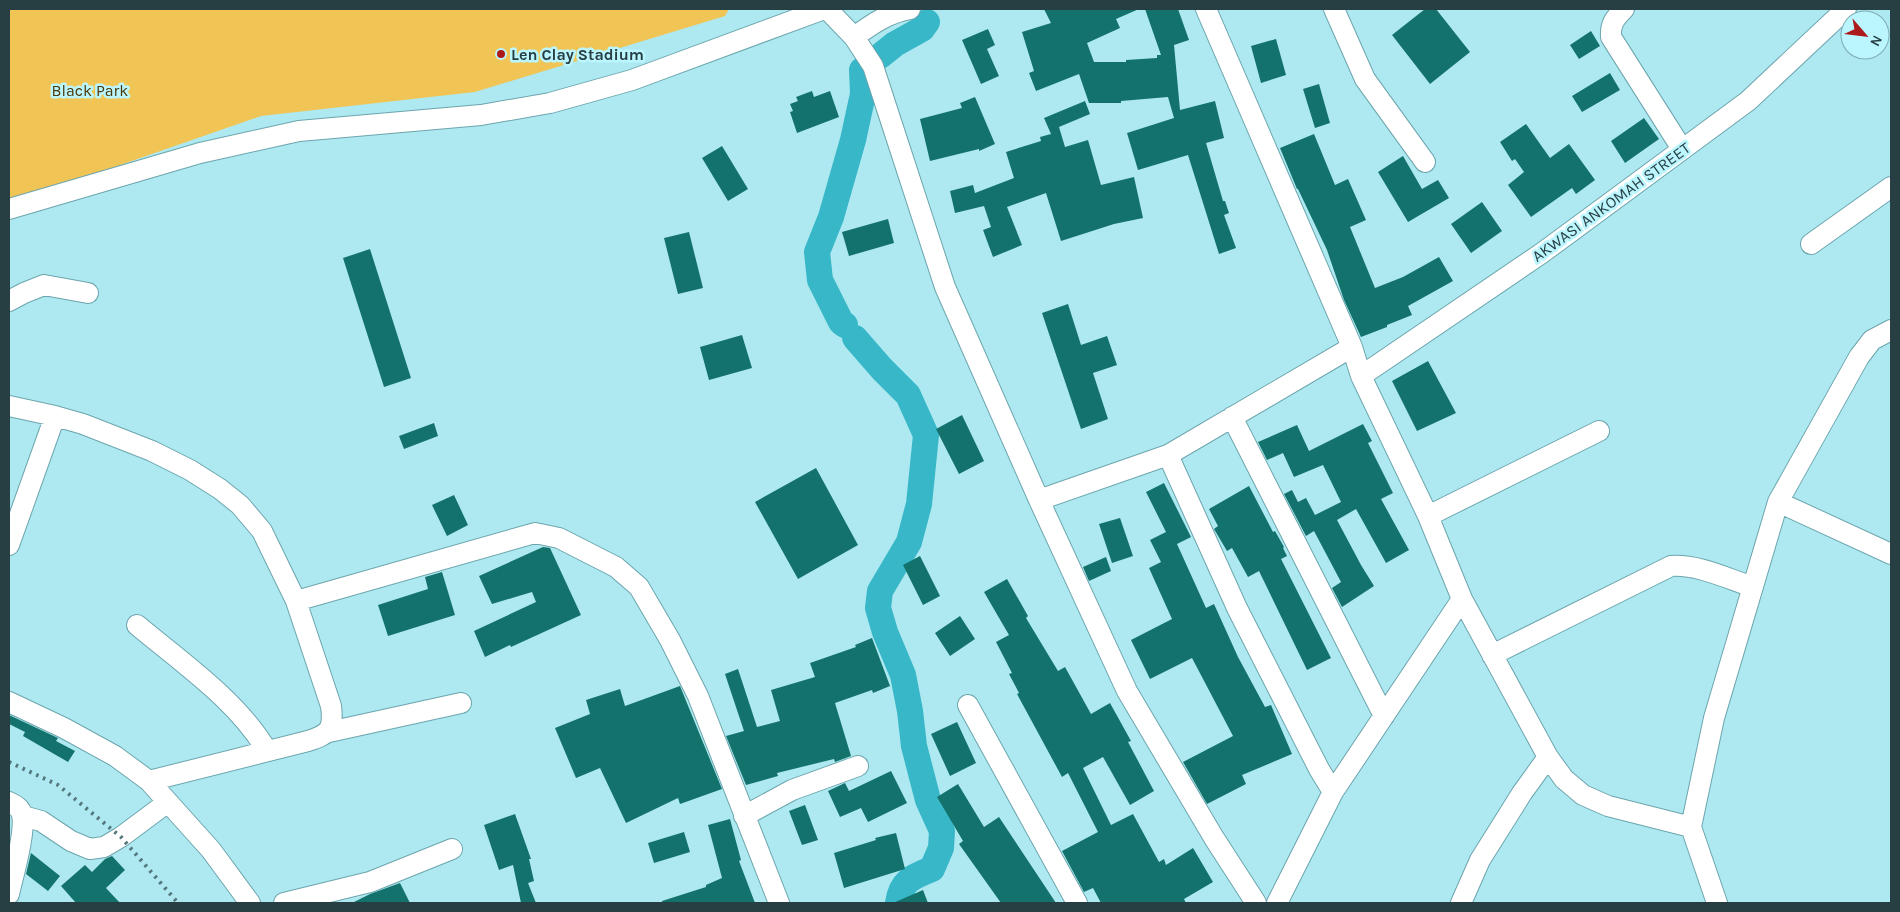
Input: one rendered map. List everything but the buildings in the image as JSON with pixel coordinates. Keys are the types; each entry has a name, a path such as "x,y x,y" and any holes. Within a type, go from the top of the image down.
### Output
{"street":[{"path":"9,209 200,153 289,133 481,115 550,103 632,80 825,9 854,37 873,66 945,287 1039,500 1127,690 1214,838 1256,903"},
{"path":"854,37 877,21 910,9"},
{"path":"1206,9 1352,348 1361,376 1428,516 1462,599 1548,757 1564,779 1583,795 1608,806 1691,827"},
{"path":"1334,9 1365,79 1425,162"},
{"path":"1624,9 1615,18 1610,27 1611,36 1682,149"},
{"name":"AKWASI ANKOMAH STREET","path":"1361,376 1542,253 1748,101 1846,9"},
{"path":"1811,244 1891,187"},
{"path":"9,301 44,285 88,293"},
{"path":"1717,903 1691,827 1714,718 1778,502 1859,357 1872,340 1891,330"},
{"path":"1039,500 1168,455 1352,348"},
{"path":"9,406 83,424 152,451 220,488 240,506 260,528 296,601 331,706 332,719 329,732"},
{"path":"9,544 55,416"},
{"path":"1232,417 1384,716"},
{"path":"1428,516 1599,431"},
{"path":"1168,455 1237,608 1319,769 1333,792"},
{"path":"1778,502 1891,554"},
{"path":"296,601 535,533 559,538 616,567 639,588 670,640 698,696 778,903"},
{"path":"1492,655 1671,566 1692,567 1753,587"},
{"path":"1277,903 1333,792 1462,599"},
{"path":"138,625 222,697 259,738 267,751"},
{"path":"9,702 64,728 115,756 149,781 210,850 250,903"},
{"path":"149,781 308,742 323,737 329,732 461,703"},
{"path":"968,705 1077,903"},
{"path":"1462,903 1480,860 1522,793 1548,757"},
{"path":"744,816 792,790 858,766"},
{"path":"9,802 20,809 23,816 23,828 9,894"},
{"path":"23,816 41,821 71,841 90,849 104,847 121,837 168,802"},
{"path":"284,903 370,882 452,849"}],"green space":[{"name":"Black Park","path":"9,9 729,9 725,16 475,92 261,116 9,202"}],"waterway":[{"path":"880,56 895,44 922,29 927,22"},
{"path":"845,325 841,322 820,280 817,252 831,217 853,140 863,94 862,70"},
{"path":"855,338 908,395 926,435 919,504 909,542 880,591 878,608 885,632 903,675 914,746 928,800 942,831 941,848 932,869 913,877 902,890 898,903"}],"railway":[{"path":"9,762 58,785 121,837 178,903"}],"place":[{"name":"Len Clay Stadium","path":"501,54"}]}
